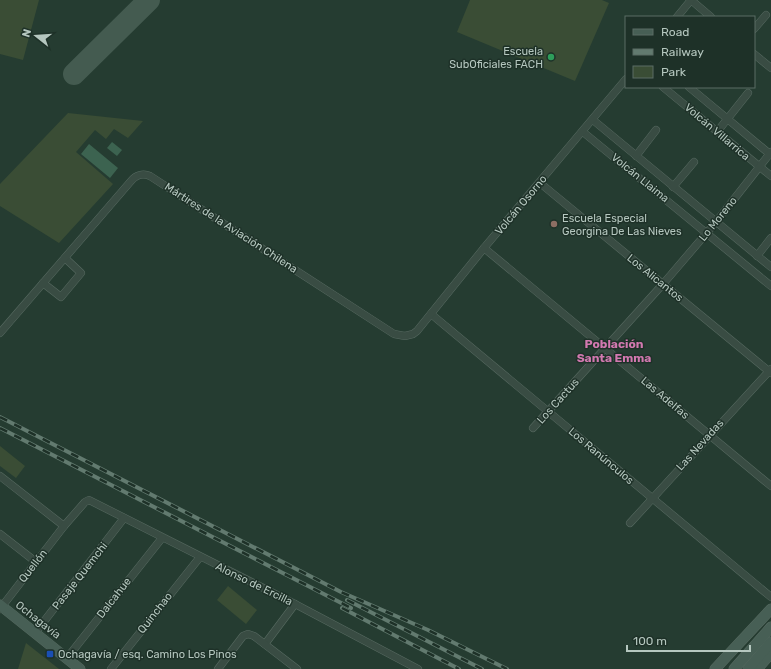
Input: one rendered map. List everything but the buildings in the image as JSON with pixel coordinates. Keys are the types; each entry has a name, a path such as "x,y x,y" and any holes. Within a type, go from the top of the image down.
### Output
{"main road":[{"name":"Ochagavía","path":"1,607 80,669"},
{"path":"716,669 771,609"},
{"path":"734,669 771,627"},
{"path":"748,669 771,642"},
{"path":"756,669 771,653"}],"street":[{"path":"678,16 691,0 710,16"},
{"path":"755,28 766,15"},
{"path":"755,55 771,68"},
{"name":"Volcán Osorno","path":"417,331 484,248 625,80"},
{"name":"Volcán Villarrica","path":"664,88 771,176"},
{"name":"Volcán Villarrica","path":"690,88 770,154"},
{"path":"717,132 748,93"},
{"name":"Volcán Llaima","path":"592,120 771,267"},
{"path":"636,156 656,130"},
{"name":"Volcán Llaima","path":"583,132 771,286"},
{"name":"Lo Moreno","path":"663,284 716,222 770,154"},
{"path":"674,187 694,162"},
{"name":"Mártires de la Aviación Chilena","path":"0,333 133,178 145,174 394,334 405,336 414,334 417,331"},
{"name":"Los Alicantos","path":"540,183 770,371"},
{"path":"757,256 771,238"},
{"name":"Las Adelfas","path":"484,248 771,486"},
{"path":"43,283 61,298 81,273 65,258"},
{"name":"Los Cactus","path":"533,428 663,284"},
{"name":"Los Ranúnculos","path":"431,314 771,597"},
{"name":"Las Nevadas","path":"630,523 770,371"},
{"path":"0,476 64,526"},
{"name":"Quellón","path":"1,607 64,526 88,500"},
{"name":"Alonso de Ercilla","path":"88,500 295,604 418,669"},
{"name":"Pasaje Quemchi","path":"35,633 124,518"},
{"path":"0,534 36,562"},
{"name":"Dalcahue","path":"67,658 162,538"},
{"name":"Quinchao","path":"111,669 200,557"},
{"path":"265,644 295,604"},
{"path":"218,669 243,636 248,634 254,636 265,644 296,669"}],"green space":[{"path":"0,0 39,0 23,60 0,54"},
{"name":"Escuela SubOficiales FACH","path":"470,0 602,0 609,3 575,81 457,32"},
{"path":"68,113 143,121 128,138 114,129 106,139 95,130 76,152 113,184 59,243 0,206 0,184"},
{"path":"0,446 25,466 16,478 0,466"},
{"path":"228,586 257,610 246,624 217,600"},
{"path":"26,643 59,669 18,669"}],"shaded area":[{"path":"112,142 122,150 117,156 107,148"},
{"path":"89,144 118,168 110,178 81,154"}],"taxiway":[{"path":"74,74 149,0"}],"railway":[{"path":"0,417 341,592 428,630 507,669"},
{"path":"0,428 351,608"},
{"path":"347,600 482,669"},
{"path":"342,608 459,669"}],"place":[{"name":"Escuela SubOficiales FACH","path":"551,57"},
{"name":"Escuela Especial Georgina De Las Nieves","path":"554,224"},
{"name":"Ochagavía / esq. Camino Los Pinos","path":"50,654"}],"district":[{"name":"Población Santa Emma","path":"614,351"}]}
